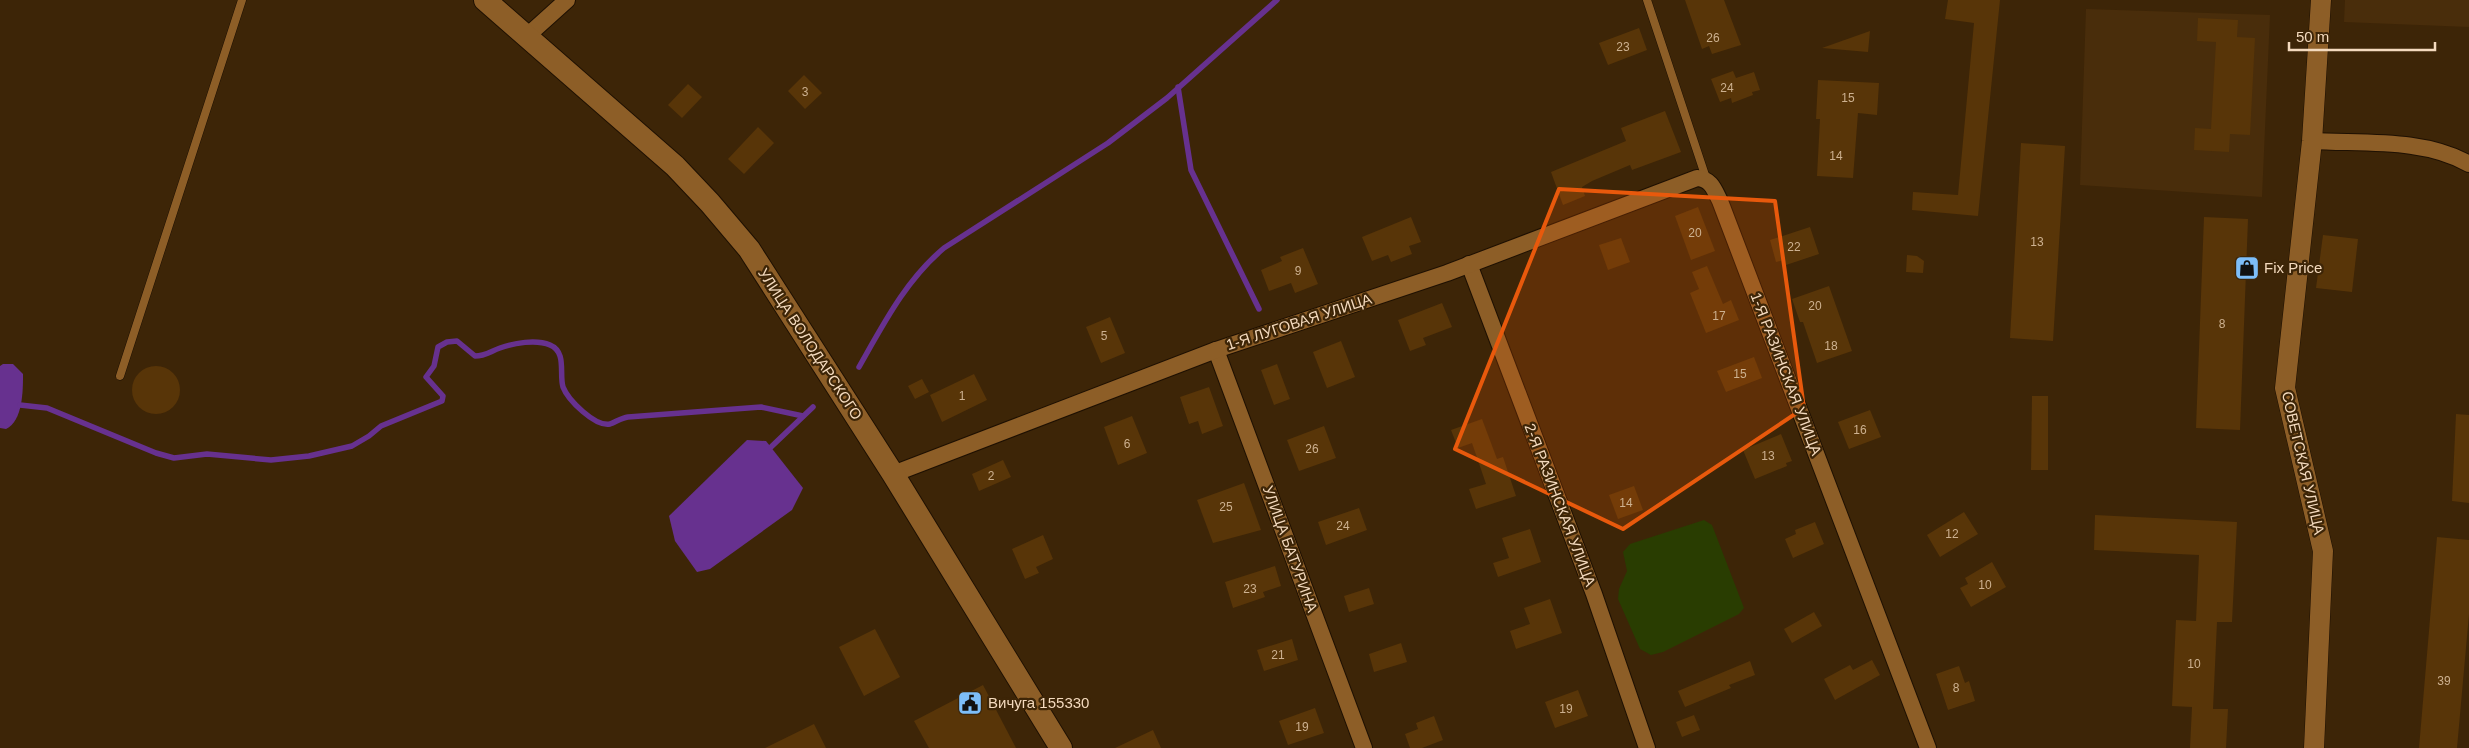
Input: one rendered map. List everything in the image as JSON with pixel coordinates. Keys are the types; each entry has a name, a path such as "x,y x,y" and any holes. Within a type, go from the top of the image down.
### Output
{"main road":[{"name":"УЛИЦА ВОЛОДАРСКОГО","path":"485,0 675,166 710,203 749,249 893,474 1062,748"}],"street":[{"path":"526,37 566,0"},
{"name":"СОВЕТСКАЯ УЛИЦА","path":"2314,748 2323,551 2285,388 2312,141 2321,0"},
{"path":"2312,141 2389,145 2440,151 2469,164"},
{"name":"1-Я ЛУГОВАЯ УЛИЦА","path":"893,474 1216,350 1469,264 1697,178 1706,179"},
{"name":"1-Я РАЗИНСКАЯ УЛИЦА","path":"1706,179 1712,184 1720,201 1928,748"},
{"name":"2-Я РАЗИНСКАЯ УЛИЦА","path":"1469,264 1590,585 1647,748"},
{"name":"УЛИЦА БАТУРИНА","path":"1216,350 1364,748"}],"lane":[{"path":"120,376 242,0"},
{"name":"1-Я РАЗИНСКАЯ УЛИЦА","path":"1646,0 1706,179"}],"highlighted area":[{"path":"1559,189 1775,201 1804,408 1623,529 1455,449"}],"shaded area":[{"path":"2345,0 2469,0 2469,27 2344,22"},
{"path":"2086,9 2270,15 2262,197 2080,185"},
{"path":"3,364 13,364 23,374 19,412 12,425 6,429 0,428 0,366"},
{"path":"747,440 766,441 803,488 792,510 710,569 697,572 675,541 669,516"}],"green space":[{"path":"1704,520 1712,525 1744,608 1739,614 1663,652 1651,655 1640,649 1618,599 1619,589 1627,571 1623,552 1630,544"}],"building":[{"path":"1685,0 1724,0 1741,45 1712,54 1709,46 1702,49"},
{"path":"1948,0 2000,0 1978,216 1912,210 1913,192 1958,195 1974,23 1945,19"},
{"path":"2198,18 2238,20 2237,37 2255,38 2250,135 2230,134 2229,152 2194,150 2195,128 2211,129 2216,42 2197,41"},
{"path":"1639,28 1647,50 1608,65 1599,43"},
{"path":"1870,31 1868,52 1822,48"},
{"path":"1733,71 1736,78 1754,72 1760,90 1752,92 1753,95 1732,103 1731,98 1720,102 1711,79"},
{"path":"804,75 822,93 805,109 788,91"},
{"path":"1818,80 1879,83 1877,115 1858,113 1853,178 1817,176 1820,119 1816,119"},
{"path":"688,84 702,97 682,118 668,105"},
{"path":"1665,111 1681,152 1632,170 1630,165 1592,181 1582,187 1585,196 1563,205 1551,172 1626,141 1621,128"},
{"path":"758,127 774,143 744,174 728,159"},
{"path":"2021,143 2065,146 2053,341 2010,338"},
{"path":"1698,207 1715,251 1691,260 1675,216"},
{"path":"1411,217 1421,242 1409,246 1412,254 1391,262 1388,255 1372,261 1362,237"},
{"path":"2204,217 2248,219 2240,430 2196,428"},
{"path":"1810,227 1819,254 1786,265 1784,260 1776,262 1770,240"},
{"path":"2323,235 2358,239 2352,292 2316,288"},
{"path":"1621,238 1630,262 1608,270 1599,245"},
{"path":"1303,248 1318,284 1295,293 1291,283 1269,291 1261,270 1282,261 1280,257"},
{"path":"1907,255 1917,256 1924,261 1923,273 1906,272"},
{"path":"1707,266 1723,304 1731,300 1739,320 1706,333 1690,293 1699,289 1692,272"},
{"path":"1829,286 1852,351 1817,363 1803,322 1800,322 1792,299"},
{"path":"1442,303 1452,327 1423,338 1426,345 1410,351 1398,320"},
{"path":"1110,317 1125,353 1101,363 1086,327"},
{"path":"1341,341 1355,377 1327,388 1313,352"},
{"path":"1754,357 1762,378 1726,392 1717,371"},
{"path":"1277,364 1290,399 1274,405 1261,370"},
{"path":"151,366 161,366 173,373 180,385 180,395 173,407 161,414 151,414 143,410 136,403 132,395 132,385 136,377 143,370"},
{"path":"974,374 987,400 942,422 930,395"},
{"path":"922,379 929,392 915,399 908,386"},
{"path":"1209,387 1223,426 1202,434 1198,421 1189,424 1180,397"},
{"path":"2032,396 2048,396 2048,470 2031,470"},
{"path":"1870,410 1881,437 1849,449 1838,422"},
{"path":"2456,414 2469,415 2469,503 2452,501"},
{"path":"1132,416 1147,453 1118,465 1104,427"},
{"path":"1482,419 1497,459 1503,457 1516,496 1476,509 1469,489 1486,484 1472,443 1458,448 1451,430"},
{"path":"1324,426 1336,458 1299,471 1287,440"},
{"path":"1781,434 1792,461 1786,463 1787,466 1755,479 1743,450"},
{"path":"1003,460 1011,477 979,491 972,474"},
{"path":"1244,483 1261,530 1213,543 1197,500"},
{"path":"1634,486 1643,510 1618,519 1609,495"},
{"path":"1359,508 1367,530 1326,545 1318,522"},
{"path":"1964,512 1978,534 1940,557 1927,535"},
{"path":"2095,515 2237,522 2232,622 2217,622 2213,709 2228,709 2226,748 2190,748 2192,707 2172,706 2176,620 2196,621 2199,555 2094,550"},
{"path":"1815,522 1824,544 1793,558 1785,539 1796,534 1795,530"},
{"path":"1530,529 1541,562 1498,577 1493,563 1509,558 1502,538"},
{"path":"1043,535 1053,559 1036,567 1039,573 1025,579 1012,549"},
{"path":"2437,537 2469,540 2469,614 2457,748 2419,748"},
{"path":"1992,562 2006,587 1971,607 1960,588 1968,584 1965,578"},
{"path":"1275,566 1281,586 1263,592 1265,597 1233,608 1225,582"},
{"path":"1369,588 1374,604 1349,612 1344,596"},
{"path":"1550,599 1562,633 1516,649 1510,631 1530,624 1524,608"},
{"path":"1814,612 1822,626 1792,643 1784,629"},
{"path":"875,629 900,677 864,696 839,647"},
{"path":"1292,639 1298,660 1264,671 1257,650"},
{"path":"1401,643 1407,662 1374,672 1369,654"},
{"path":"1872,660 1880,675 1835,700 1824,679 1850,665 1853,670"},
{"path":"1750,661 1755,675 1729,685 1731,688 1685,707 1678,691"},
{"path":"1959,666 1965,683 1969,681 1975,701 1948,710 1936,674"},
{"name":"Вичуга 155330","path":"983,685 1016,748 929,748 914,721"},
{"path":"1578,690 1588,716 1555,728 1545,702"},
{"path":"1315,708 1324,733 1288,745 1279,721"},
{"path":"1694,715 1700,730 1682,737 1676,722"},
{"path":"1434,716 1443,740 1422,748 1410,748 1405,734 1418,729 1416,723"},
{"path":"814,724 826,748 765,748"},
{"path":"1153,730 1161,748 1115,748"}],"waterway":[{"path":"859,367 887,318 907,288 930,260 944,248 1108,143 1167,98 1277,0"},
{"path":"1178,87 1191,170 1259,309"},
{"path":"20,405 47,408 156,453 174,458 207,454 271,460 309,456 352,446 381,426 442,401 443,396 426,377 434,366 438,347 447,342 457,341 475,356 525,342 538,342 550,345 559,353 563,387 570,399 583,412 604,424 610,424 628,417 761,407 803,416"},
{"path":"771,447 813,407"}],"place":[{"name":"Fix Price","path":"2247,268"},
{"name":"Вичуга 155330","path":"970,703"}]}
